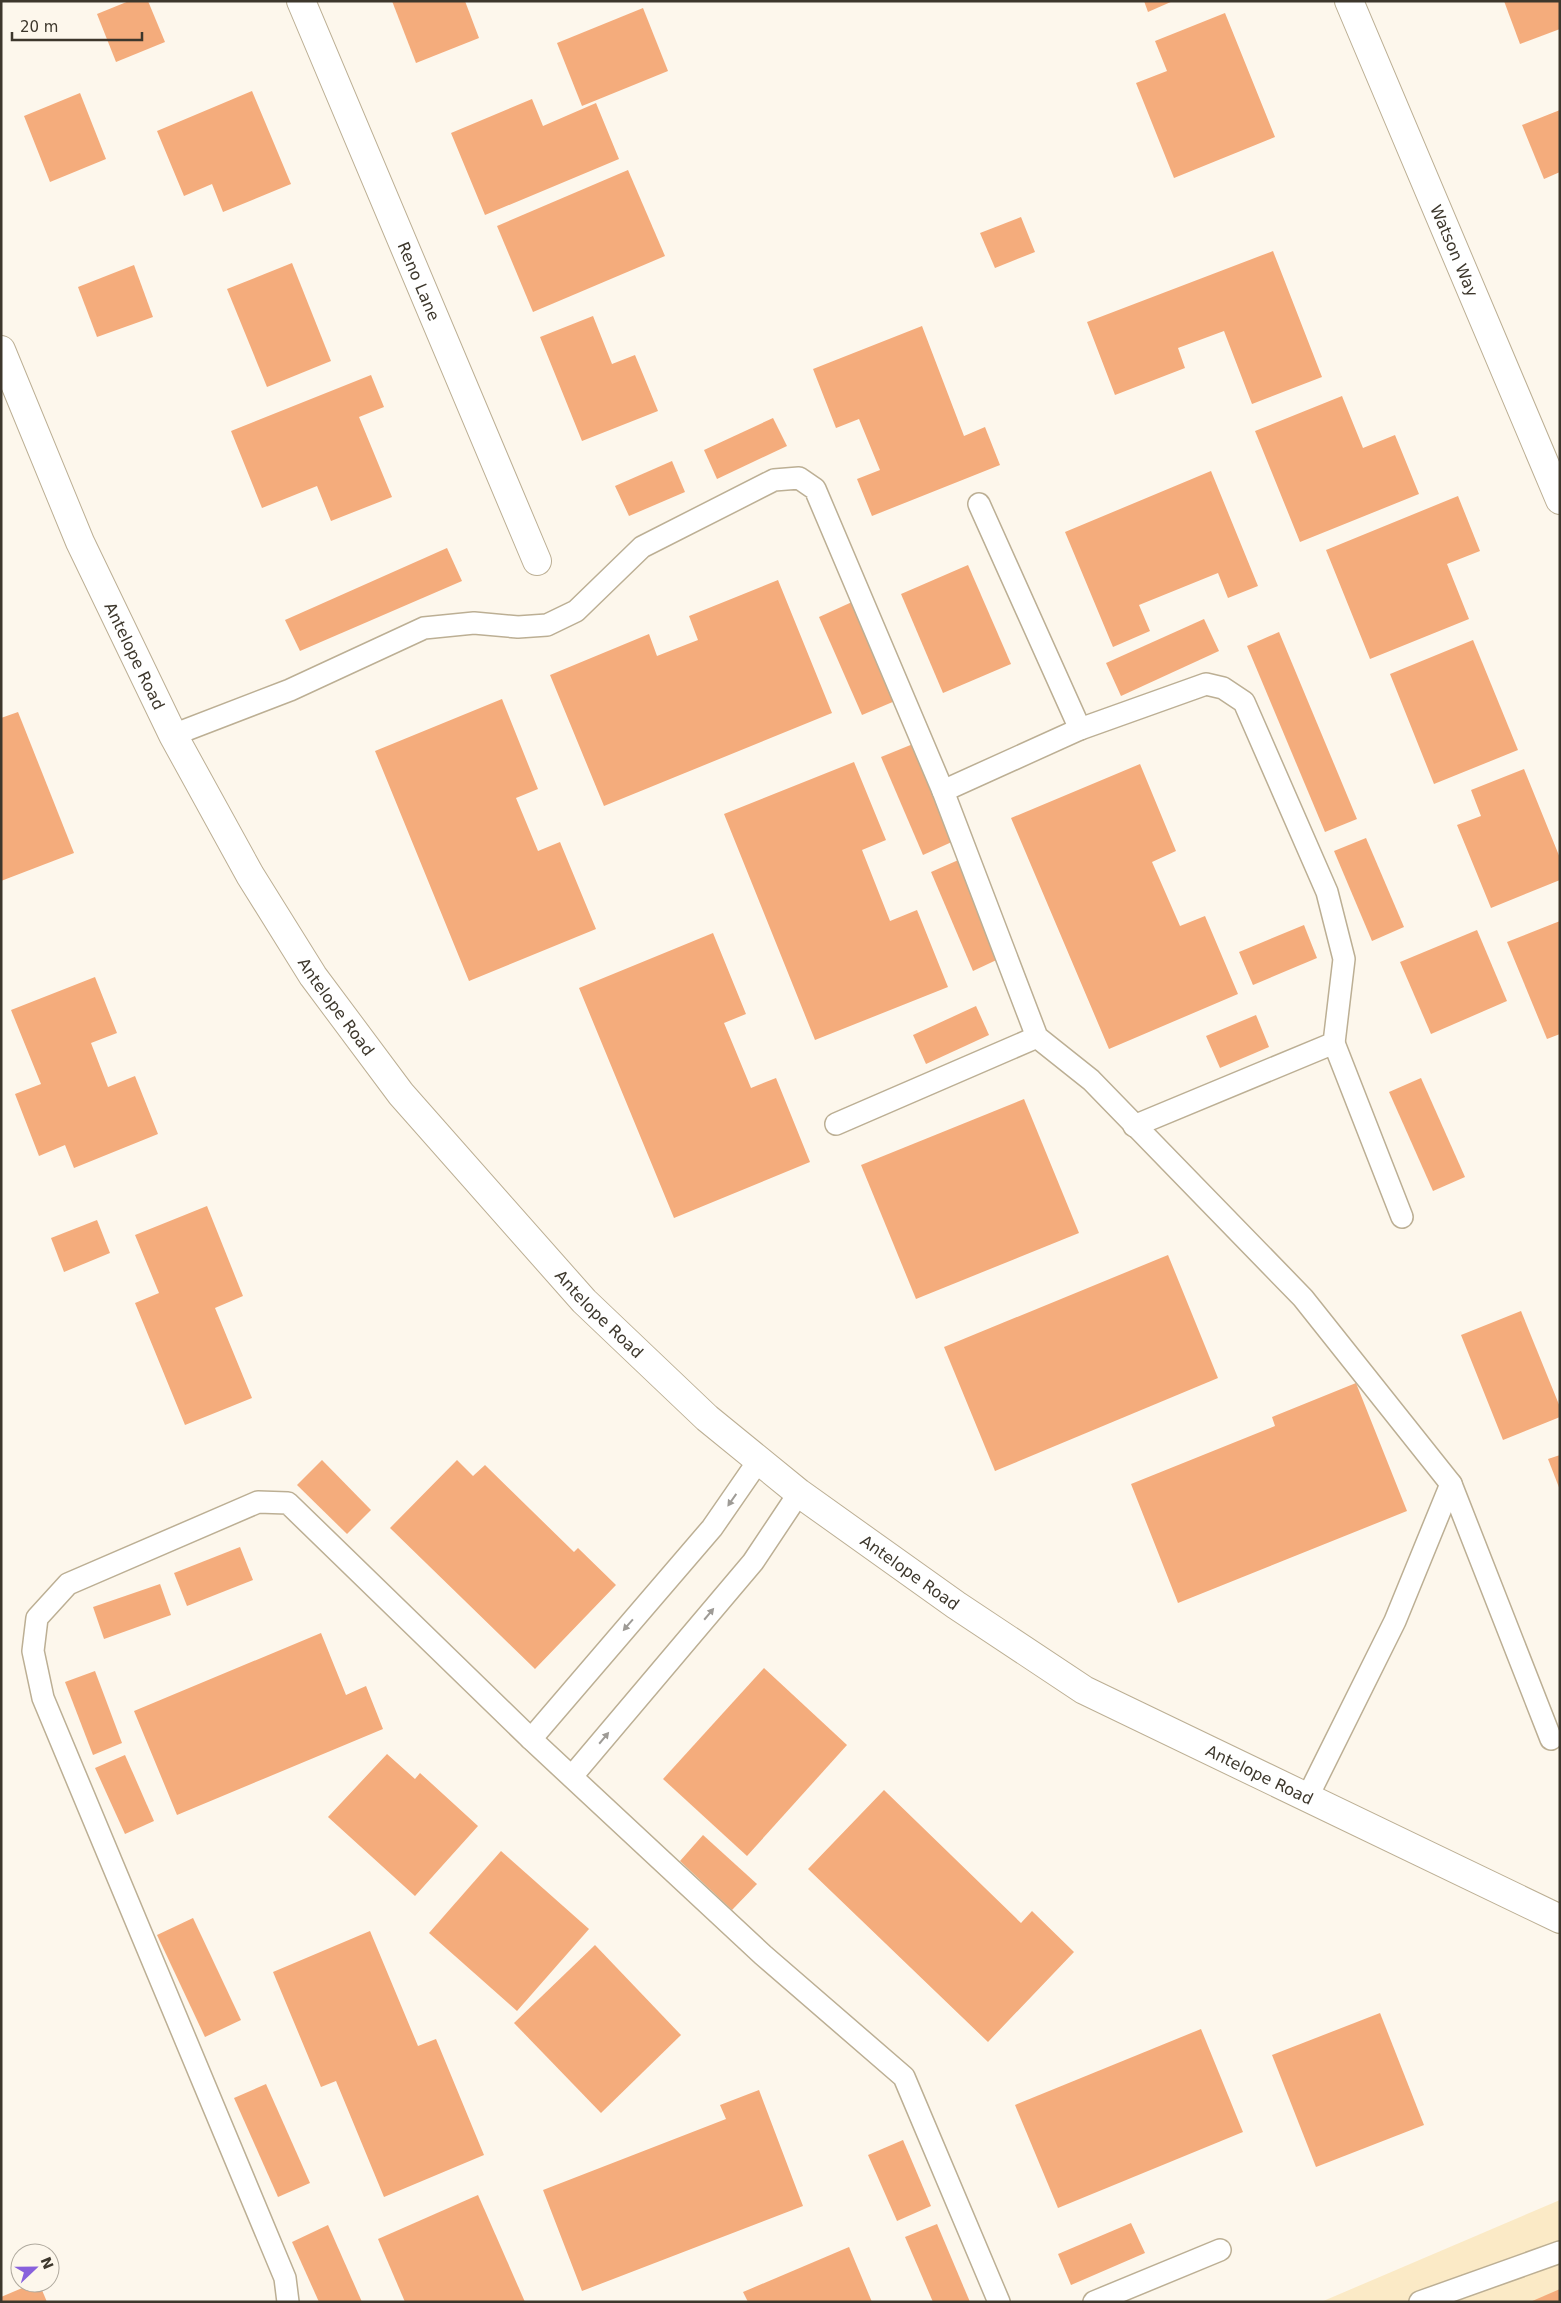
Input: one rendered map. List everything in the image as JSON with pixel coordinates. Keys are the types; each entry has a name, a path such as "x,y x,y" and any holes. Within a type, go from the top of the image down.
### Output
{"main road":[{"name":"Reno Lane","path":"301,1 537,561"},
{"name":"Watson Way","path":"1349,1 1557,488"},
{"name":"Antelope Road","path":"1,350 80,542 173,735 250,875 313,976 401,1094 584,1302 707,1418 799,1493 956,1605 1084,1690 1560,1919"}],"lane":[{"path":"173,735 290,690 424,628 474,623 518,627 547,625 576,611 642,547 774,480 799,478 815,489 943,791 1037,1037 1092,1080 1134,1126 1303,1298 1451,1484 1551,1739"},
{"path":"978,504 1080,729"},
{"path":"943,791 1080,729 1206,684 1223,688 1244,702 1327,892 1344,959 1334,1043 1402,1216"},
{"path":"836,1124 1037,1037"},
{"path":"1134,1126 1334,1043"},
{"path":"531,1739 712,1528 760,1460"},
{"path":"1307,1798 1395,1621 1451,1484"},
{"path":"573,1775 753,1562 799,1493"},
{"path":"288,2302 285,2278 43,1698 33,1651 37,1618 68,1584 258,1502 288,1502 531,1739 573,1775 764,1955 904,2077 999,2302"},
{"path":"1094,2302 1220,2250"},
{"path":"1420,2302 1560,2252"}],"shaded area":[{"path":"1560,2200 1560,2302 1321,2302"}],"building":[{"path":"129,1 148,1 165,42 116,62 97,14"},
{"path":"392,1 465,1 479,38 416,63"},
{"path":"1144,1 1173,1 1148,12"},
{"path":"1504,1 1560,1 1560,29 1520,44"},
{"path":"643,8 668,71 582,106 557,43"},
{"path":"1225,13 1275,137 1174,178 1136,83 1167,71 1155,41"},
{"path":"252,91 291,184 223,212 212,184 184,196 157,131"},
{"path":"80,93 106,159 50,182 24,116"},
{"path":"532,99 543,126 596,103 619,159 485,215 451,133"},
{"path":"1560,110 1560,172 1544,179 1522,125"},
{"path":"628,170 665,256 533,312 497,226"},
{"path":"1021,217 1035,252 995,268 980,233"},
{"path":"1273,251 1322,377 1252,404 1224,331 1178,348 1185,368 1115,395 1087,322"},
{"path":"292,263 331,361 267,387 227,289"},
{"path":"134,265 153,317 97,337 78,287"},
{"path":"593,316 612,364 635,355 658,411 582,441 540,337"},
{"path":"922,326 964,436 985,427 1000,465 872,516 857,479 880,470 859,419 836,428 813,369"},
{"path":"371,375 384,407 359,417 392,497 331,521 317,486 262,508 231,431"},
{"path":"1342,396 1363,448 1395,435 1419,494 1300,542 1255,431"},
{"path":"773,418 787,446 717,479 704,450"},
{"path":"672,461 685,492 629,516 615,486"},
{"path":"1211,471 1258,586 1228,598 1218,573 1139,605 1150,631 1113,647 1065,532"},
{"path":"1458,496 1480,551 1447,564 1469,619 1370,659 1326,550"},
{"path":"447,548 462,581 300,651 285,620"},
{"path":"968,565 1011,664 943,693 901,594"},
{"path":"778,580 832,713 604,806 550,675 649,634 657,656 698,640 689,616"},
{"path":"852,602 895,701 862,715 819,617"},
{"path":"1204,619 1219,651 1121,696 1106,663"},
{"path":"1279,632 1357,819 1325,832 1247,646"},
{"path":"1473,640 1518,750 1434,784 1390,674"},
{"path":"502,699 538,789 516,798 538,851 560,842 596,929 469,981 375,751"},
{"path":"18,712 74,853 1,881 1,718"},
{"path":"913,744 954,841 923,855 881,757"},
{"path":"854,762 886,840 862,850 890,921 917,910 948,987 815,1040 724,814"},
{"path":"1140,764 1176,851 1152,862 1180,926 1205,916 1238,994 1109,1049 1011,818"},
{"path":"1524,769 1560,858 1560,880 1491,908 1457,825 1481,816 1471,790"},
{"path":"1366,838 1404,927 1372,941 1334,851"},
{"path":"963,858 1005,956 973,971 931,872"},
{"path":"1560,921 1560,1034 1547,1039 1507,942"},
{"path":"1304,925 1317,958 1253,985 1239,952"},
{"path":"1477,930 1507,1001 1431,1034 1400,962"},
{"path":"713,933 746,1014 724,1023 751,1088 776,1078 810,1162 674,1218 579,988"},
{"path":"95,977 117,1033 91,1043 108,1087 135,1076 158,1134 74,1168 65,1145 39,1156 15,1094 41,1084 11,1010"},
{"path":"976,1006 989,1035 926,1064 913,1035"},
{"path":"1256,1015 1269,1047 1220,1068 1206,1036"},
{"path":"1421,1078 1465,1177 1433,1191 1389,1092"},
{"path":"1024,1099 1079,1233 916,1299 861,1165"},
{"path":"207,1206 243,1296 215,1308 252,1398 185,1425 135,1303 159,1293 135,1235"},
{"path":"97,1220 110,1253 64,1272 51,1238"},
{"path":"1168,1255 1218,1378 995,1471 944,1347"},
{"path":"1521,1311 1560,1407 1560,1417 1503,1440 1461,1335"},
{"path":"1356,1383 1407,1511 1178,1603 1131,1484 1275,1426 1272,1417"},
{"path":"1560,1455 1560,1490 1548,1459"},
{"path":"322,1460 371,1510 347,1534 297,1485"},
{"path":"457,1460 473,1476 485,1465 574,1552 578,1548 616,1585 535,1669 390,1528"},
{"path":"240,1547 253,1580 187,1606 174,1573"},
{"path":"160,1584 171,1615 104,1639 93,1607"},
{"path":"321,1633 346,1695 366,1686 383,1729 177,1815 134,1711"},
{"path":"764,1668 847,1745 747,1856 663,1779"},
{"path":"95,1671 122,1743 93,1755 65,1682"},
{"path":"387,1754 415,1779 420,1773 478,1826 415,1896 328,1817"},
{"path":"125,1755 154,1821 125,1834 95,1768"},
{"path":"884,1790 1021,1923 1032,1911 1074,1952 988,2042 808,1869"},
{"path":"703,1835 757,1884 732,1910 680,1861"},
{"path":"501,1851 589,1929 517,2011 429,1933"},
{"path":"193,1918 241,2020 205,2037 157,1935"},
{"path":"370,1931 418,2046 436,2039 484,2155 384,2197 336,2081 321,2087 273,1972"},
{"path":"595,1945 681,2035 601,2113 514,2023"},
{"path":"1380,2013 1424,2125 1316,2167 1272,2055"},
{"path":"1201,2029 1243,2132 1058,2208 1015,2105"},
{"path":"266,2084 310,2183 278,2197 234,2098"},
{"path":"759,2090 803,2206 582,2291 543,2190 726,2119 720,2105"},
{"path":"903,2140 931,2206 897,2221 868,2155"},
{"path":"478,2195 525,2302 405,2302 378,2239"},
{"path":"1131,2223 1145,2253 1071,2285 1058,2254"},
{"path":"937,2224 970,2302 933,2302 905,2237"},
{"path":"328,2225 362,2302 319,2302 292,2242"},
{"path":"849,2247 872,2302 748,2302 743,2292"},
{"path":"1560,2289 1560,2302 1530,2302"},
{"path":"10,2293 43,2293 47,2302 1,2302 1,2297"}]}
